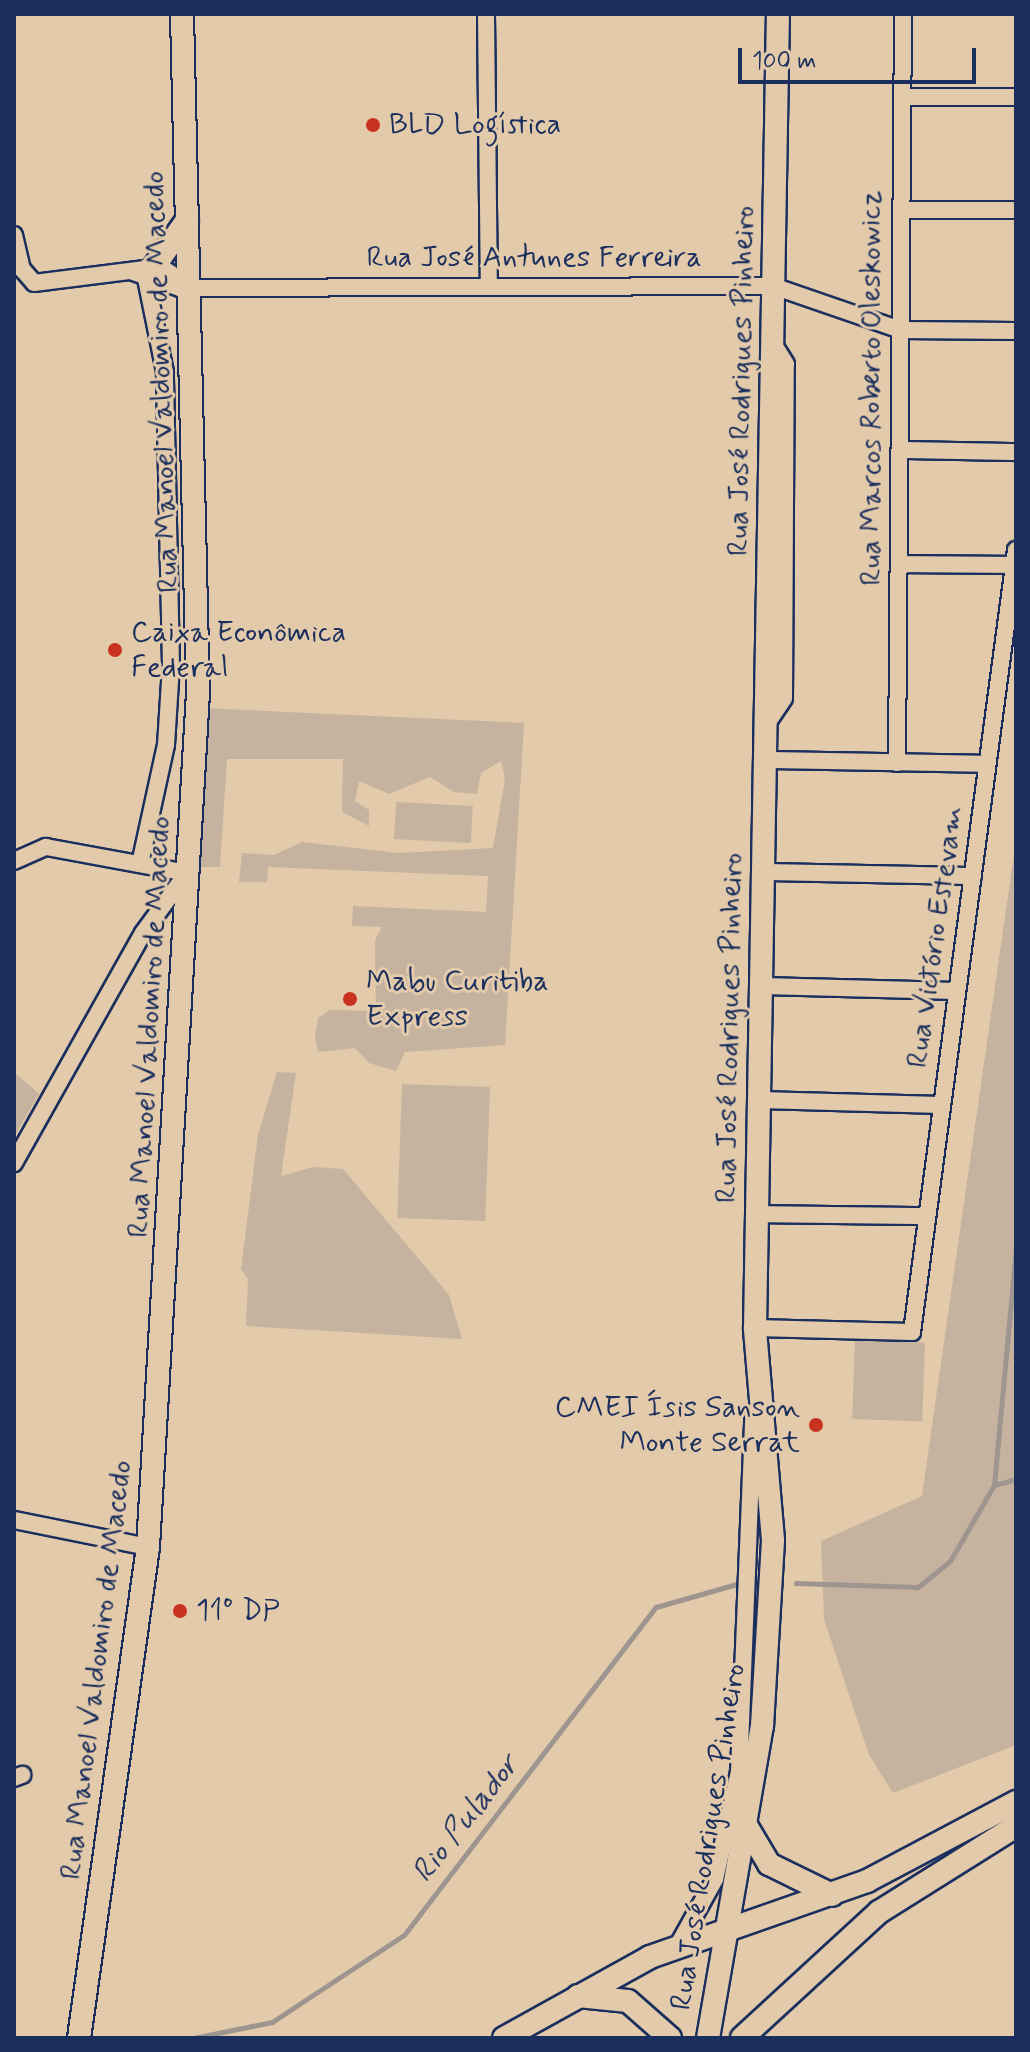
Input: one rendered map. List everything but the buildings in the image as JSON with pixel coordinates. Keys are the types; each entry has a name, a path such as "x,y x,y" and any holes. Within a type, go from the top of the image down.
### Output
{"main road":[{"name":"Rua Manoel Valdomiro de Macedo","path":"79,2038 148,1547 199,664 191,370 182,286 188,218 182,14"},
{"name":"Rua José Rodrigues Pinheiro","path":"708,2038 723,1928 762,1726 773,1516 755,1328 778,14"},
{"path":"144,271 188,218"},
{"path":"504,2038 573,1996 678,1945 832,1895 907,1864 1016,1802"},
{"path":"744,1822 769,1864 832,1895"},
{"path":"742,2038 879,1912 1016,1826"},
{"path":"760,2038 787,1995"},
{"path":"573,1996 628,2001 670,2038"}],"street":[{"path":"486,14 489,286"},
{"name":"Rua Marcos Roberto Oleskowicz","path":"897,763 903,14"},
{"path":"903,97 1016,97"},
{"path":"902,210 1016,210"},
{"path":"14,235 22,269 34,283 144,271 177,272 182,286 152,304"},
{"path":"140,864 168,728 165,389 144,271"},
{"name":"Rua José Antunes Ferreira","path":"182,286 773,286 901,330 1016,331"},
{"path":"165,389 191,370"},
{"path":"165,389 192,410"},
{"path":"900,450 1016,452"},
{"path":"899,564 1015,558"},
{"name":"Rua Victório Estevam","path":"755,1328 912,1332 1015,558"},
{"path":"765,760 987,764"},
{"path":"14,861 46,847 187,873 143,933 14,1163"},
{"path":"763,872 973,876"},
{"path":"143,933 160,922 185,923"},
{"path":"761,986 957,991"},
{"path":"759,1100 942,1105"},
{"path":"757,1214 927,1216"},
{"path":"678,1945 715,1879 730,1820 747,1649 755,1328"},
{"path":"14,1520 148,1547"},
{"path":"747,1649 762,1726"}],"shaded area":[{"path":"201,708 524,723 505,1045 405,1052 396,1071 369,1063 355,1048 318,1052 315,1037 318,1018 330,1010 376,1011 375,940 382,927 352,926 353,906 486,912 488,876 268,867 267,882 239,882 242,853 274,855 302,842 398,853 493,848 505,779 501,761 481,773 477,794 454,792 430,777 389,794 359,781 355,801 369,810 369,826 342,812 343,759 227,759 220,867 194,867"},
{"path":"396,802 473,806 471,843 394,839"},
{"path":"1016,840 1016,1745 893,1793 869,1755 824,1619 821,1541 922,1496"},
{"path":"14,1072 39,1094 14,1137"},
{"path":"277,1072 296,1073 281,1176 314,1167 343,1169 449,1295 462,1339 246,1326 248,1279 241,1269 258,1135"},
{"path":"402,1084 490,1087 485,1221 397,1218"},
{"path":"855,1340 925,1342 922,1421 852,1419"}],"waterway":[{"name":"Rio Pulador","path":"796,1583 918,1587 950,1561 994,1485 1016,1249"},
{"path":"994,1485 1016,1479"},
{"name":"Rio Pulador","path":"193,2038 272,2022 404,1935 656,1607 737,1584"}],"place":[{"name":"BLD Logística","path":"373,125"},
{"name":"Caixa Econômica Federal","path":"115,650"},
{"name":"Mabu Curitiba Express","path":"350,999"},
{"name":"CMEI Ísis Sanson Monte Serrat","path":"816,1425"},
{"name":"11º DP","path":"180,1611"}]}
